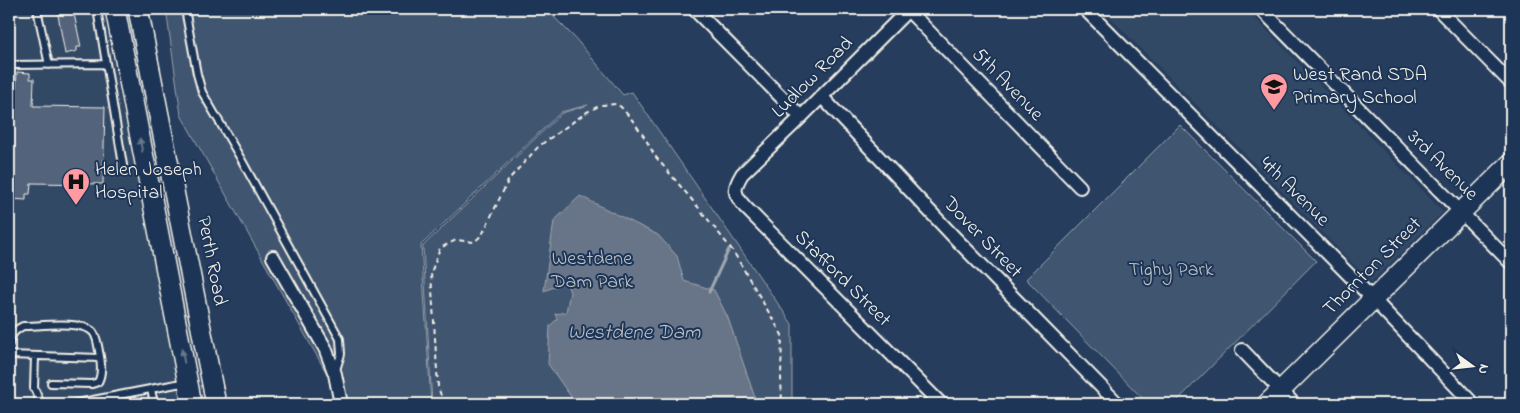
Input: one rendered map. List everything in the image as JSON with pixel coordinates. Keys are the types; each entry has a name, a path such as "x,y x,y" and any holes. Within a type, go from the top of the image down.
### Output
{"main road":[{"path":"115,9 192,404"},
{"name":"Perth Road","path":"138,9 216,404"},
{"name":"Thornton Street","path":"1281,400 1373,299 1511,163"}],"street":[{"path":"694,9 801,117"},
{"name":"Ludlow Road","path":"742,174 908,9"},
{"name":"5th Avenue","path":"908,9 1080,187"},
{"name":"4th Avenue","path":"1085,9 1373,299 1473,404"},
{"name":"3rd Avenue","path":"1261,9 1511,263"},
{"path":"1438,9 1511,83"},
{"name":"Dover Street","path":"821,96 948,231 1118,404"},
{"name":"Stafford Street","path":"742,174 736,184 737,198 941,404"},
{"path":"273,257 319,337 334,374 341,404"},
{"path":"1242,350 1281,400"}],"lane":[{"path":"37,9 49,65"},
{"path":"96,9 123,165"},
{"path":"185,9 202,92 242,159 340,339 341,354 334,374"},
{"path":"9,64 106,64"},
{"path":"9,344 11,336 23,326 82,326 94,333 98,342 100,358 100,377 98,382 92,384 51,383"},
{"path":"9,355 100,358"},
{"path":"35,356 34,388 41,404"},
{"path":"76,404 188,382"},
{"path":"151,389 154,404"},
{"path":"116,396 118,404"}],"path":[{"path":"444,404 438,387 431,272 440,248 456,240 474,242 478,239 482,235 509,179 539,146 587,112 601,105 616,104 633,121 655,156 733,251 782,335 782,404"}],"shaded area":[{"name":"Helen Joseph Hospital","path":"9,9 102,9 183,404 9,404"},
{"name":"West Rand SDA Primary School","path":"1102,9 1246,9 1443,212 1371,282"}],"green space":[{"name":"Westdene Dam Park","path":"166,9 546,9 575,38 623,95 632,92 792,324 792,404 432,404 423,246 562,113 588,105 561,112 421,245 431,404 344,404 181,115"},
{"name":"Tighy Park","path":"1180,125 1316,261 1174,404 1148,404 1026,279"}],"water":[{"name":"Westdene Dam","path":"580,196 658,235 677,256 684,281 714,290 728,318 757,404 576,404 548,364 550,326 557,319 555,314 566,312 570,292 566,282 544,291 554,221"}],"building":[{"path":"57,9 73,9 81,47 77,47 77,51 65,54"},
{"path":"17,72 30,73 30,79 34,79 33,106 105,107 103,184 31,183 30,194 26,194 26,200 11,199 14,140 9,140 9,122 11,122 11,125 14,125"}],"waterway":[{"path":"709,292 729,249"}],"place":[{"name":"West Rand SDA Primary School","path":"1274,111"},
{"name":"Helen Joseph Hospital","path":"76,206"}]}
